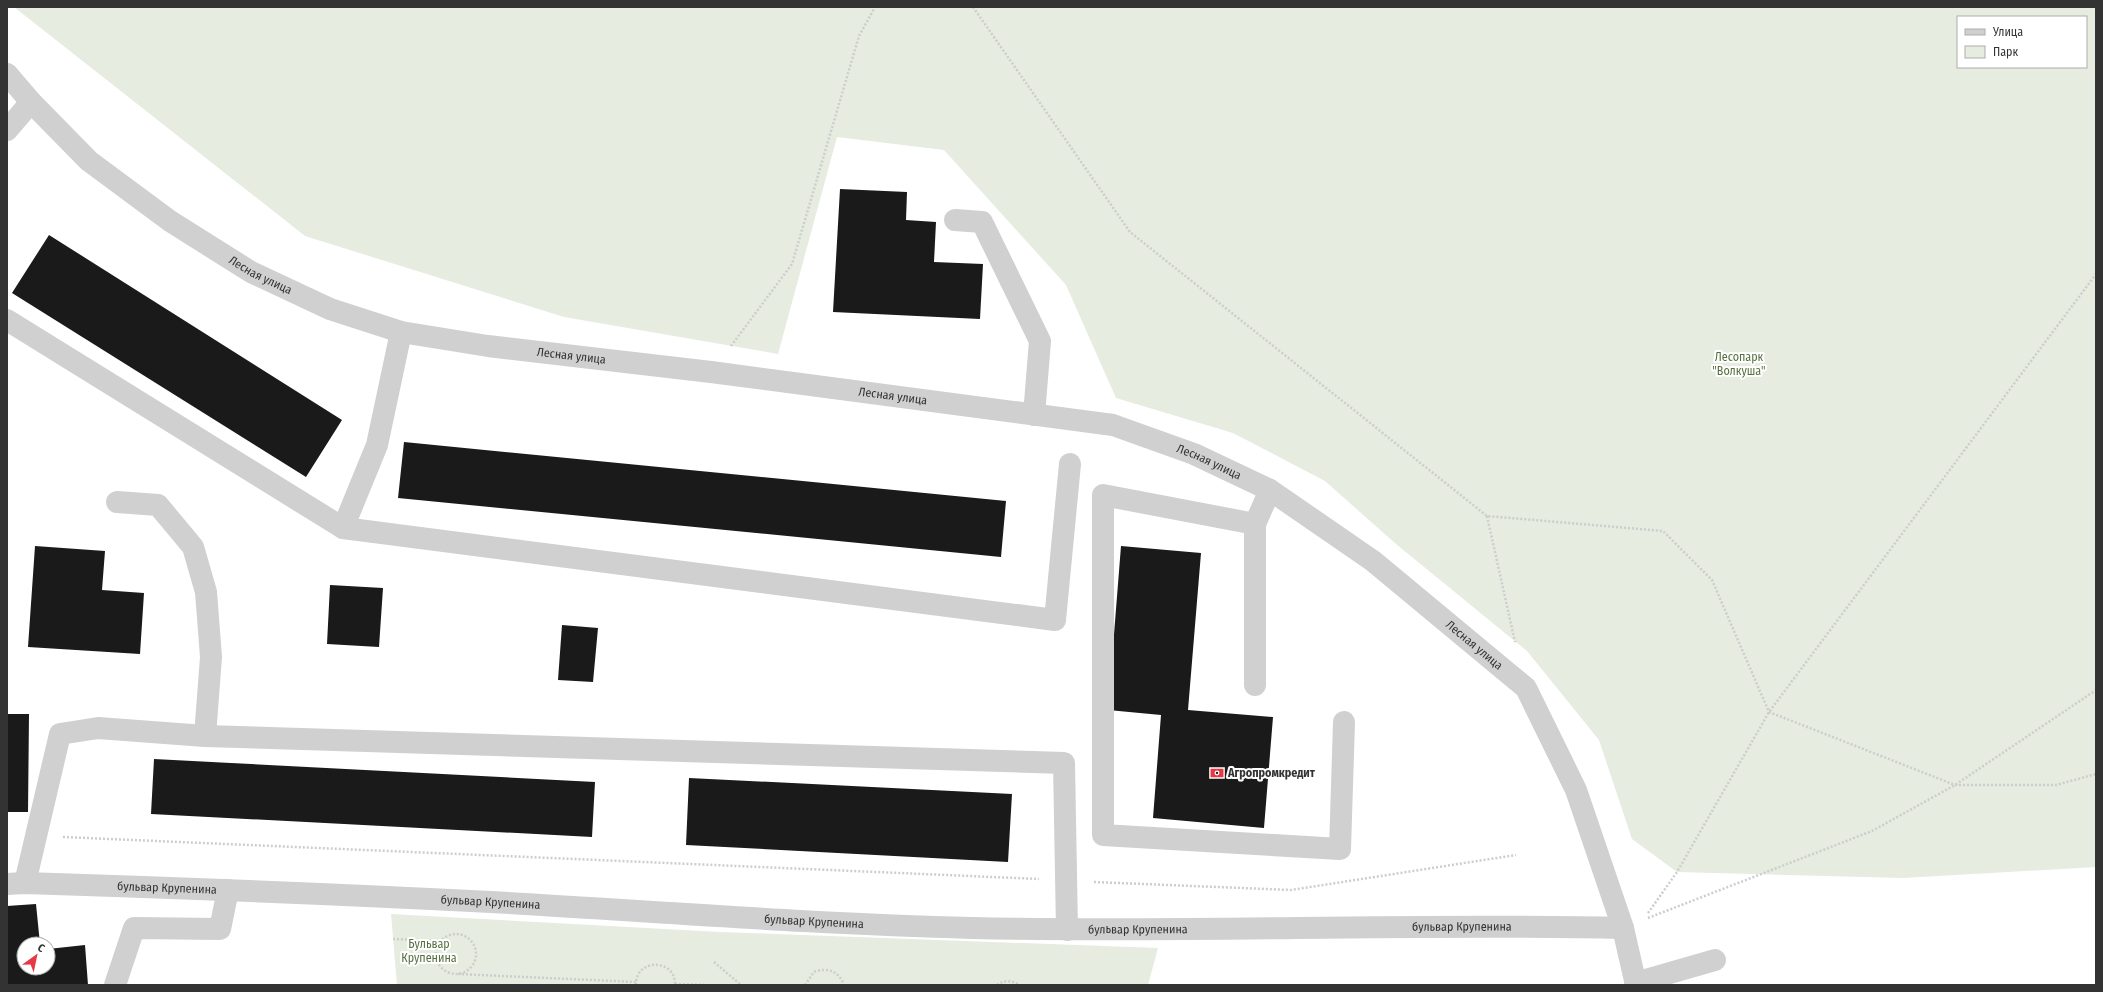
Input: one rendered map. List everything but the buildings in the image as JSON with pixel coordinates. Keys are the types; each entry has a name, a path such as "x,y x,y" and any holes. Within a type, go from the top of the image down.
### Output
{"street":[{"name":"Лесная улица","path":"7,74 31,102 89,161 170,221 251,272 330,309 401,332 488,346 711,372 1113,425 1194,454 1270,490 1373,561 1526,688 1576,790 1623,928 1636,984"},
{"path":"7,130 31,102"},
{"path":"955,220 982,222 1040,341 1034,415"},
{"path":"7,320 343,528 1056,620 1070,464"},
{"path":"343,528 377,444 401,332"},
{"path":"1256,685 1255,524 1270,490"},
{"path":"1255,524 1103,495 1103,834 1340,849 1344,722"},
{"path":"117,502 158,505 193,547 206,592 211,657 205,736"},
{"path":"16,884 36,838 60,734 98,728 205,736 1064,763 1067,930"},
{"name":"бульвар Крупенина","path":"16,884 228,890 466,901 807,922 1067,930 1514,926 1623,928"},
{"path":"115,985 134,928 220,929 228,890"},
{"path":"1636,984 1715,960"}],"path":[{"path":"711,372 792,264 859,36 875,7"},
{"path":"973,7 1130,232 1487,516 1663,531 1712,580 1769,712 1955,785 2056,785 2096,774"},
{"path":"2096,274 1769,712 1677,872 1642,920 1872,831 1955,785 2096,690"},
{"path":"1487,516 1526,688"},
{"path":"36,838 66,837 1290,890 1516,855"},
{"path":"393,939 440,941 451,934 458,934 469,939 476,950 474,963 464,972 458,974"},
{"path":"440,941 436,953 440,966 451,973 636,983 640,972 645,967 657,964 669,969 673,974 675,984 706,985"},
{"path":"714,962 742,985"},
{"path":"805,985 814,972 826,970 838,975 844,985"},
{"path":"997,985 1001,982 1011,981 1019,985"}],"green space":[{"name":"Лесопарк \"Волкуша\"","path":"14,7 2096,7 2096,867 1903,878 1677,872 1632,839 1599,740 1527,651 1396,544 1325,481 1233,433 1116,398 1066,285 944,150 837,137 778,354 564,317 305,236"},
{"name":"Бульвар Крупенина","path":"391,914 720,932 1158,948 1148,985 397,985"}],"place":[{"name":"Агропромкредит","path":"1217,773"}]}
